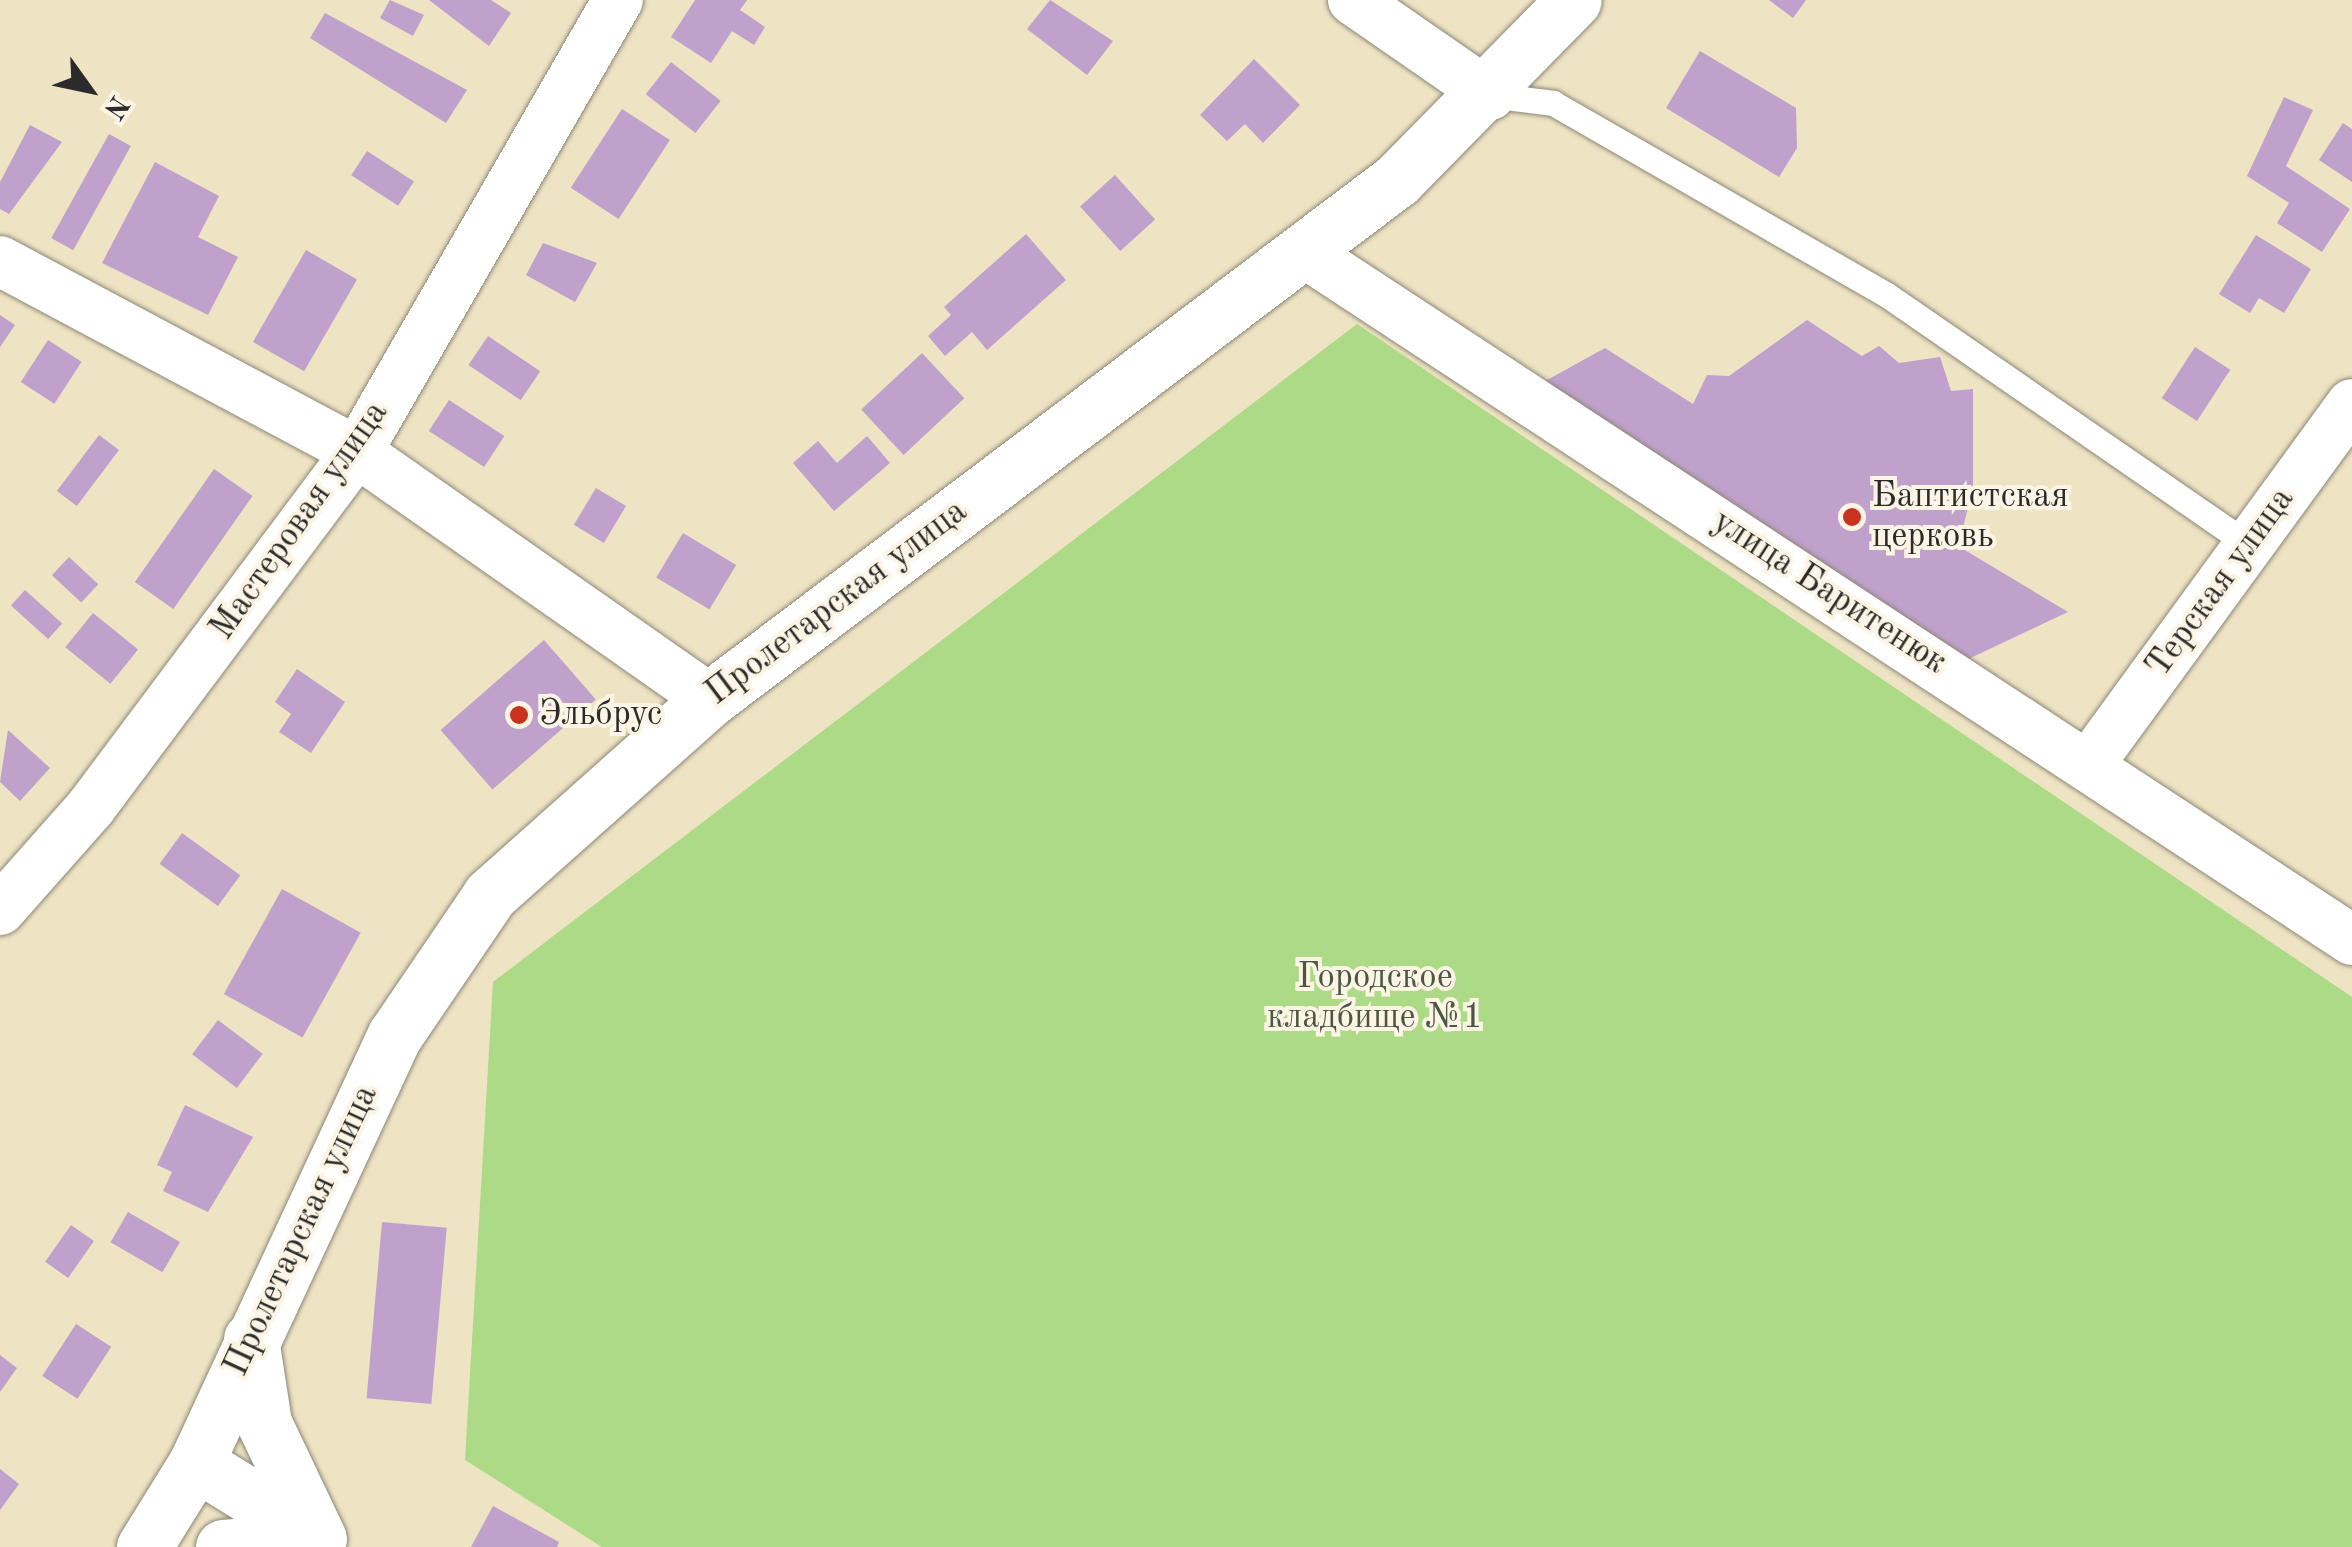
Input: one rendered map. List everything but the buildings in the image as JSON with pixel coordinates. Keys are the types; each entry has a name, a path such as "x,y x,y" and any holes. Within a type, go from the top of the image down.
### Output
{"street":[{"name":"Мастеровая улица","path":"0,910 91,807 357,452 618,0"},
{"path":"1354,0 1490,95"},
{"name":"Пролетарская улица","path":"144,1547 196,1463 394,1035 490,895 710,698 1302,252 1490,95 1574,0"},
{"name":"улица Баритенюк","path":"1302,252 2090,763 2352,940"},
{"path":"0,260 357,452 710,698"},
{"name":"Терская улица","path":"2090,763 2352,404"},
{"path":"251,1340 264,1423 326,1543"},
{"path":"196,1463 326,1543"},
{"path":"223,1547 326,1543"}],"lane":[{"path":"1490,95 1554,104 1888,295 2249,545"}],"green space":[{"name":"Городское кладбище №1","path":"1357,324 2352,997 2352,1547 602,1547 465,1460 493,982"}],"place":[{"name":"Баптистская церковь","path":"1852,517"},
{"name":"Эльбрус","path":"519,715"}]}
